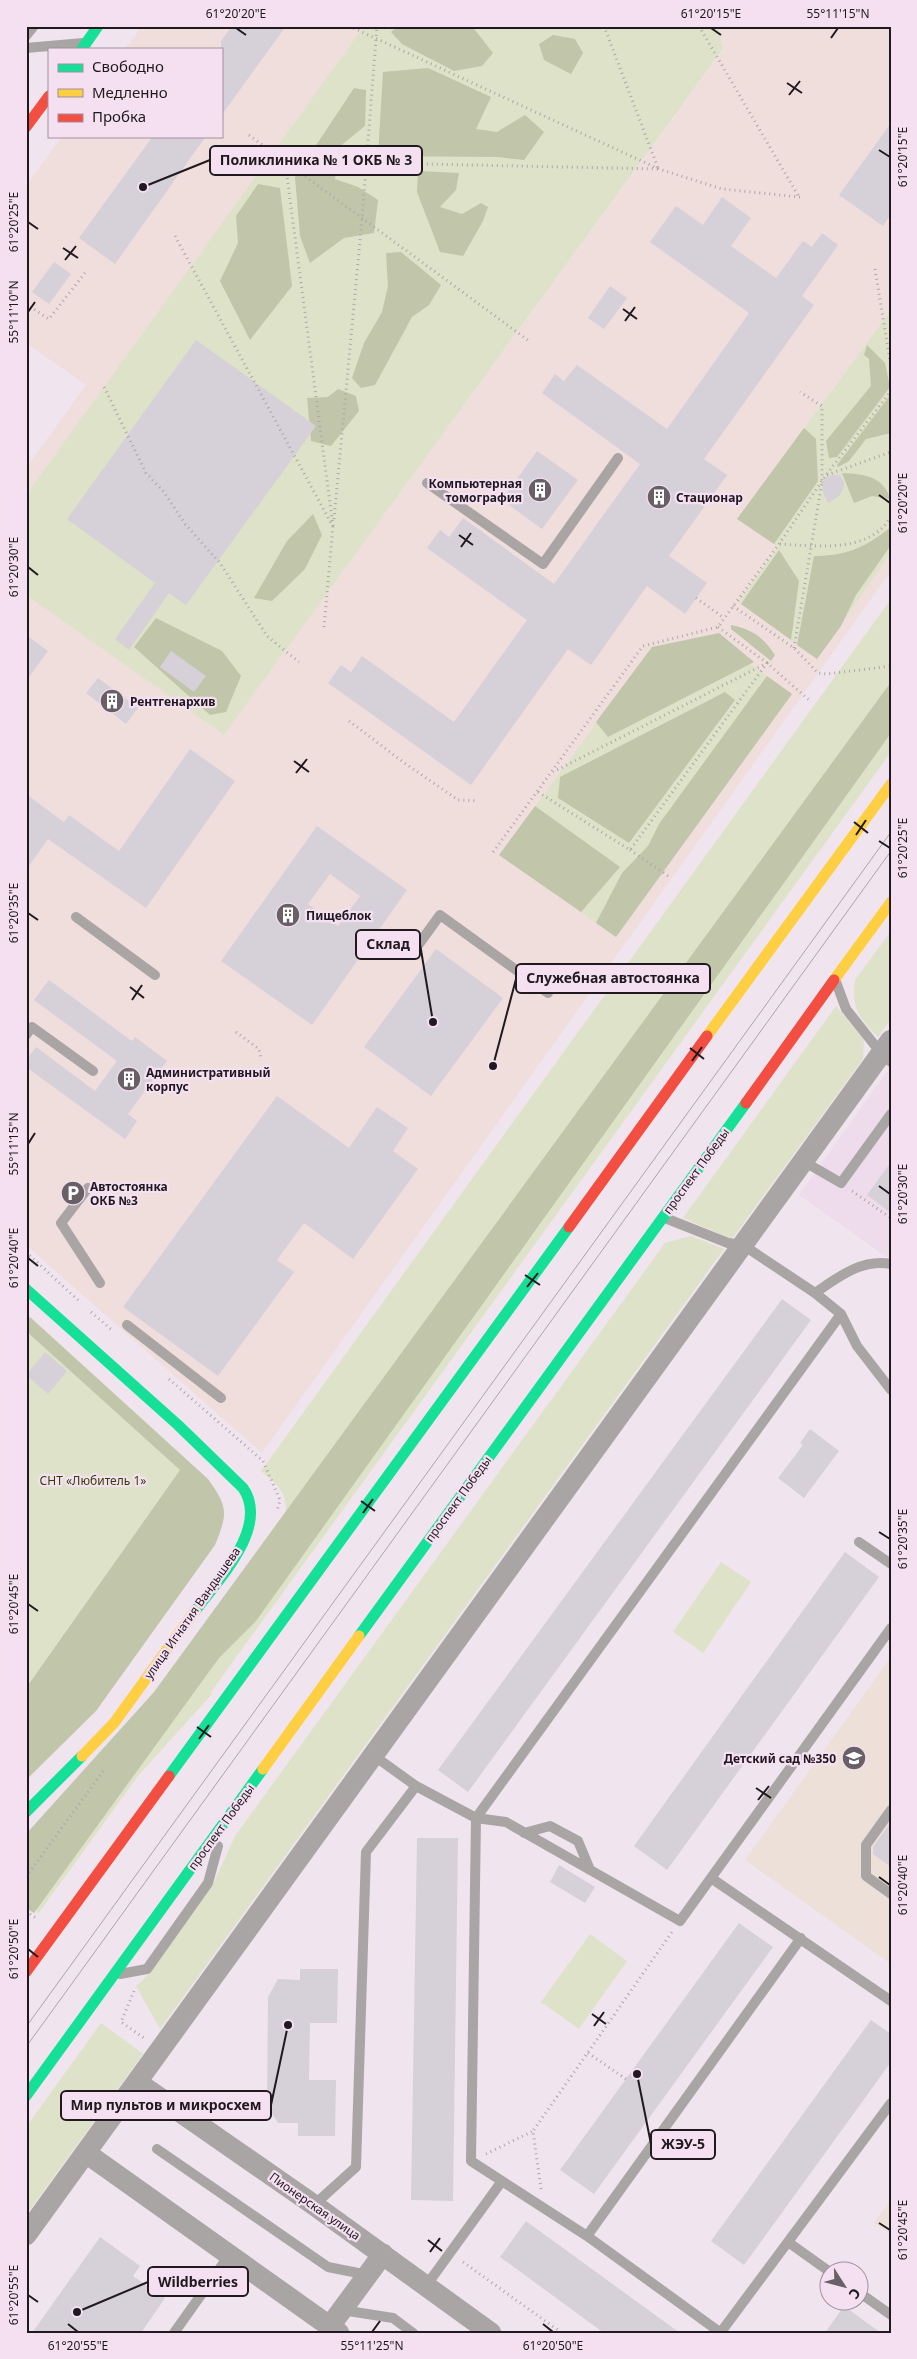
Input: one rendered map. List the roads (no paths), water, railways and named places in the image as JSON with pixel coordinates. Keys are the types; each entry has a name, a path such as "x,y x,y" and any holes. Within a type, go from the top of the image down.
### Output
{"main road":[{"path":"84,46 98,26"},
{"path":"26,127 48,97"},
{"path":"26,1972 891,784"},
{"name":"проспект Победы","path":"26,2096 891,902"},
{"name":"улица Игнатия Вандышева","path":"26,1289 178,1425 222,1470 243,1488 250,1498 252,1514 248,1532 233,1559 114,1723 26,1812"}],"street":[{"path":"26,2236 803,1161 888,1052"},
{"name":"Пионерская улица","path":"137,2082 314,2205 491,2333"},
{"path":"86,2153 230,2254 337,2323 383,2254"}],"lane":[{"path":"26,36 34,26"},
{"path":"26,48 84,46"},
{"path":"427,482 543,564 618,458"},
{"path":"408,936 419,944 440,915 548,994"},
{"path":"76,917 155,975"},
{"path":"835,979 846,1009 888,1052"},
{"path":"26,1035 32,1026 93,1071"},
{"path":"803,1161 841,1183 891,1114"},
{"path":"88,1188 61,1223 100,1284"},
{"path":"662,1217 728,1243 743,1245 815,1293 841,1314 857,1346 891,1390"},
{"path":"815,1293 845,1273 877,1261 891,1264"},
{"path":"841,1314 476,1818 471,2161 587,2236 721,2333 891,2103"},
{"path":"127,1325 221,1398"},
{"path":"859,1542 891,1564"},
{"path":"374,1755 416,1786 476,1818 506,1822 680,1921 891,1628"},
{"path":"314,2205 356,2167 366,1852 416,1786"},
{"path":"891,1810 866,1845 866,1876 891,1894"},
{"path":"114,1975 147,1969 208,1882 224,1823"},
{"path":"524,1833 550,1826 578,1841 590,1870"},
{"path":"711,1878 891,2001"},
{"path":"587,2236 801,1938"},
{"path":"157,2149 328,2267 368,2275"},
{"path":"426,2286 502,2181"},
{"path":"788,2242 820,2265"},
{"path":"174,2333 230,2254"},
{"path":"870,2299 891,2315"},
{"path":"337,2323 393,2318 413,2333"}],"tram line":[{"path":"26,2027 891,832"},
{"path":"26,2047 891,851"}],"place":[{"name":"Поликлиника № 1 ОКБ № 3","path":"143,187"},
{"name":"Компьютерная томография","path":"540,490"},
{"name":"Стационар","path":"659,497"},
{"name":"Рентгенархив","path":"112,701"},
{"name":"Пищеблок","path":"288,915"},
{"name":"Склад","path":"433,1022"},
{"name":"Служебная автостоянка","path":"493,1066"},
{"name":"Административный корпус","path":"129,1079"},
{"name":"Автостоянка ОКБ №3","path":"73,1193"},
{"name":"Детский сад №350","path":"854,1758"},
{"name":"Мир пультов и микросхем","path":"288,2025"},
{"name":"ЖЭУ-5","path":"637,2074"},
{"name":"Wildberries","path":"77,2312"}],"park label":[{"name":"СНТ «Любитель 1»","path":"93,1480"}]}
